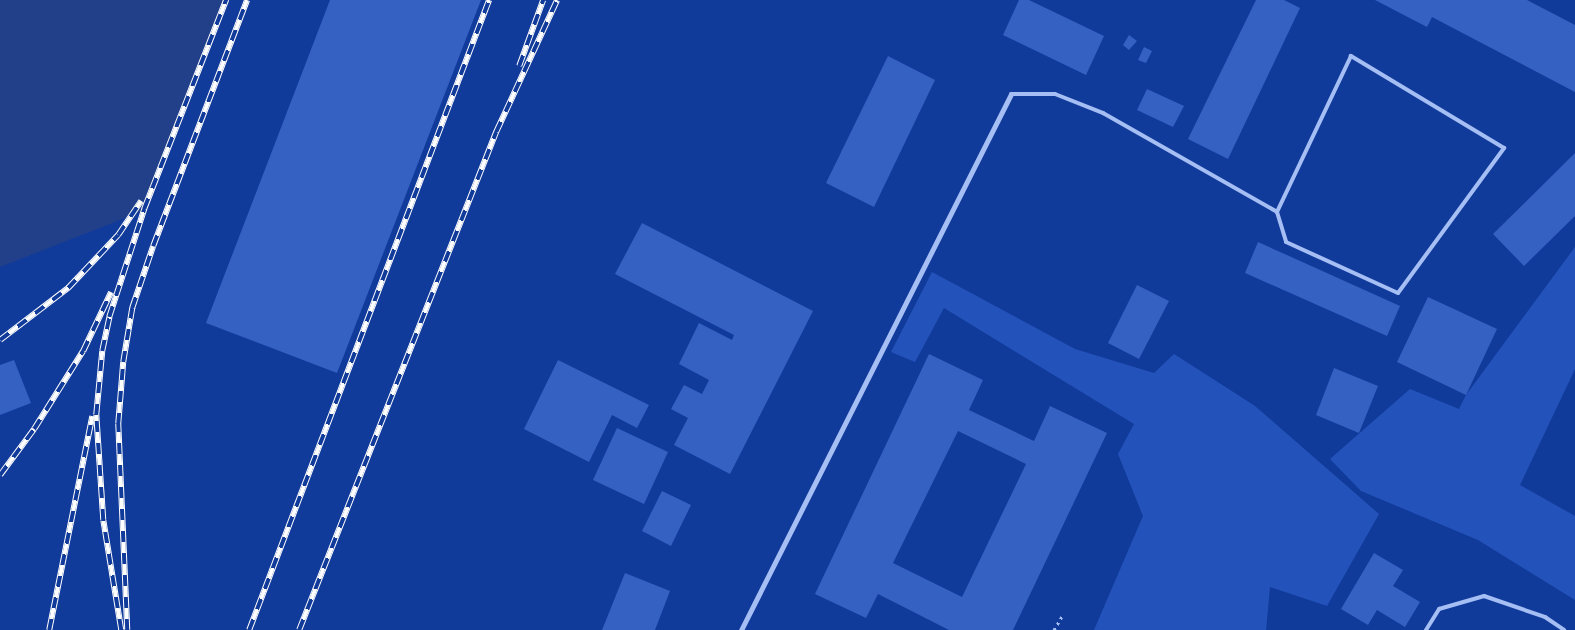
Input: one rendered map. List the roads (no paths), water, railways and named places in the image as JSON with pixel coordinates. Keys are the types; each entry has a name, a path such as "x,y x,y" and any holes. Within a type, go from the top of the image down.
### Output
{"street":[{"path":"741,630 1012,94"}],"lane":[{"path":"1012,94 1055,94 1103,112 1277,212 1286,242 1398,293 1504,148 1352,56 1277,212"},
{"path":"1426,630 1439,608 1484,596 1545,617 1564,630"}],"railway":[{"path":"121,630 103,520 96,415 102,351 109,317 144,209 226,0"},
{"path":"127,630 118,424 123,362 132,308 153,246 247,0"},
{"path":"249,630 489,0"},
{"path":"519,66 543,0"},
{"path":"299,630 496,132 557,0"},
{"path":"0,340 68,288 118,235 141,201"},
{"path":"0,475 34,429 83,351 111,292"},
{"path":"49,630 92,416"}]}
